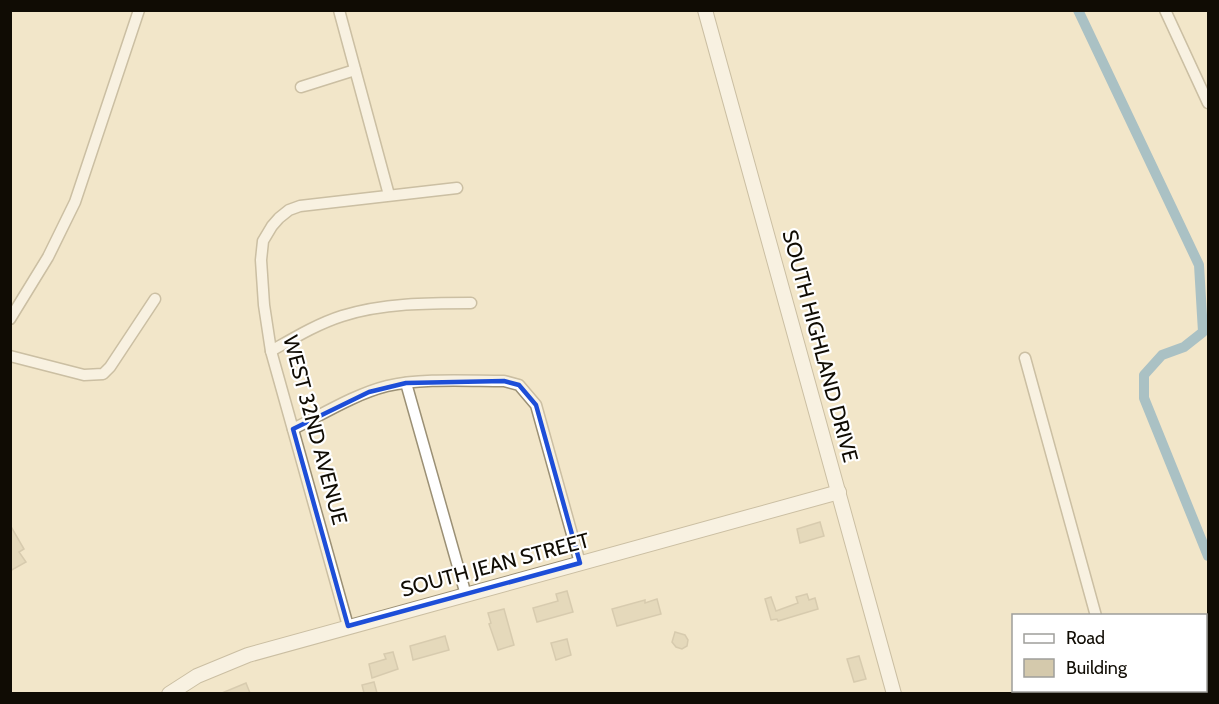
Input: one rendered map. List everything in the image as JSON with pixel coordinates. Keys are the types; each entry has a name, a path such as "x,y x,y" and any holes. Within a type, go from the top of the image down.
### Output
{"street":[{"path":"10,320 48,257 75,202 139,10"},
{"path":"339,10 389,195 457,188"},
{"name":"SOUTH HIGHLAND DRIVE","path":"705,10 894,693"},
{"path":"1165,10 1209,103"},
{"path":"301,87 355,70"},
{"name":"WEST 32ND AVENUE","path":"348,626 271,351 261,260 263,241 272,225 289,210 300,206 389,195"},
{"path":"10,356 84,375 104,374 154,298"},
{"path":"271,351 303,333 343,316 416,303 471,303"},
{"path":"1025,358 1096,614"},
{"path":"293,429 369,392 406,382 504,381 519,385 536,405 580,563"},
{"path":"406,382 466,594"},
{"name":"SOUTH JEAN STREET","path":"169,693 197,676 248,655 838,492"}],"highlighted area":[{"path":"504,381 519,385 536,405 580,563 348,626 293,429 369,392 406,383"}],"building":[{"path":"820,522 824,536 800,543 797,529"},
{"path":"10,525 24,549 19,552 26,562 10,571"},
{"path":"567,591 573,612 537,622 533,608 558,601 556,594"},
{"path":"807,594 809,600 815,598 818,609 778,621 777,619 771,620 765,599 771,597 776,611 798,603 796,597"},
{"path":"657,599 661,614 617,626 612,609"},
{"path":"504,609 514,645 498,650 489,624 491,623 488,613"},
{"path":"675,632 685,635 688,640 687,646 682,649 676,647 672,642"},
{"path":"445,636 449,650 413,660 410,646"},
{"path":"567,639 571,655 556,660 551,643"},
{"path":"393,652 398,669 372,678 369,664 386,659 384,654"},
{"path":"859,656 866,679 854,682 847,659"},
{"path":"374,682 377,693 364,693 362,685"},
{"path":"246,683 250,693 222,693"}],"waterway":[{"path":"1078,10 1199,265 1203,332 1184,347 1162,355 1144,375 1144,398 1208,556"}]}
